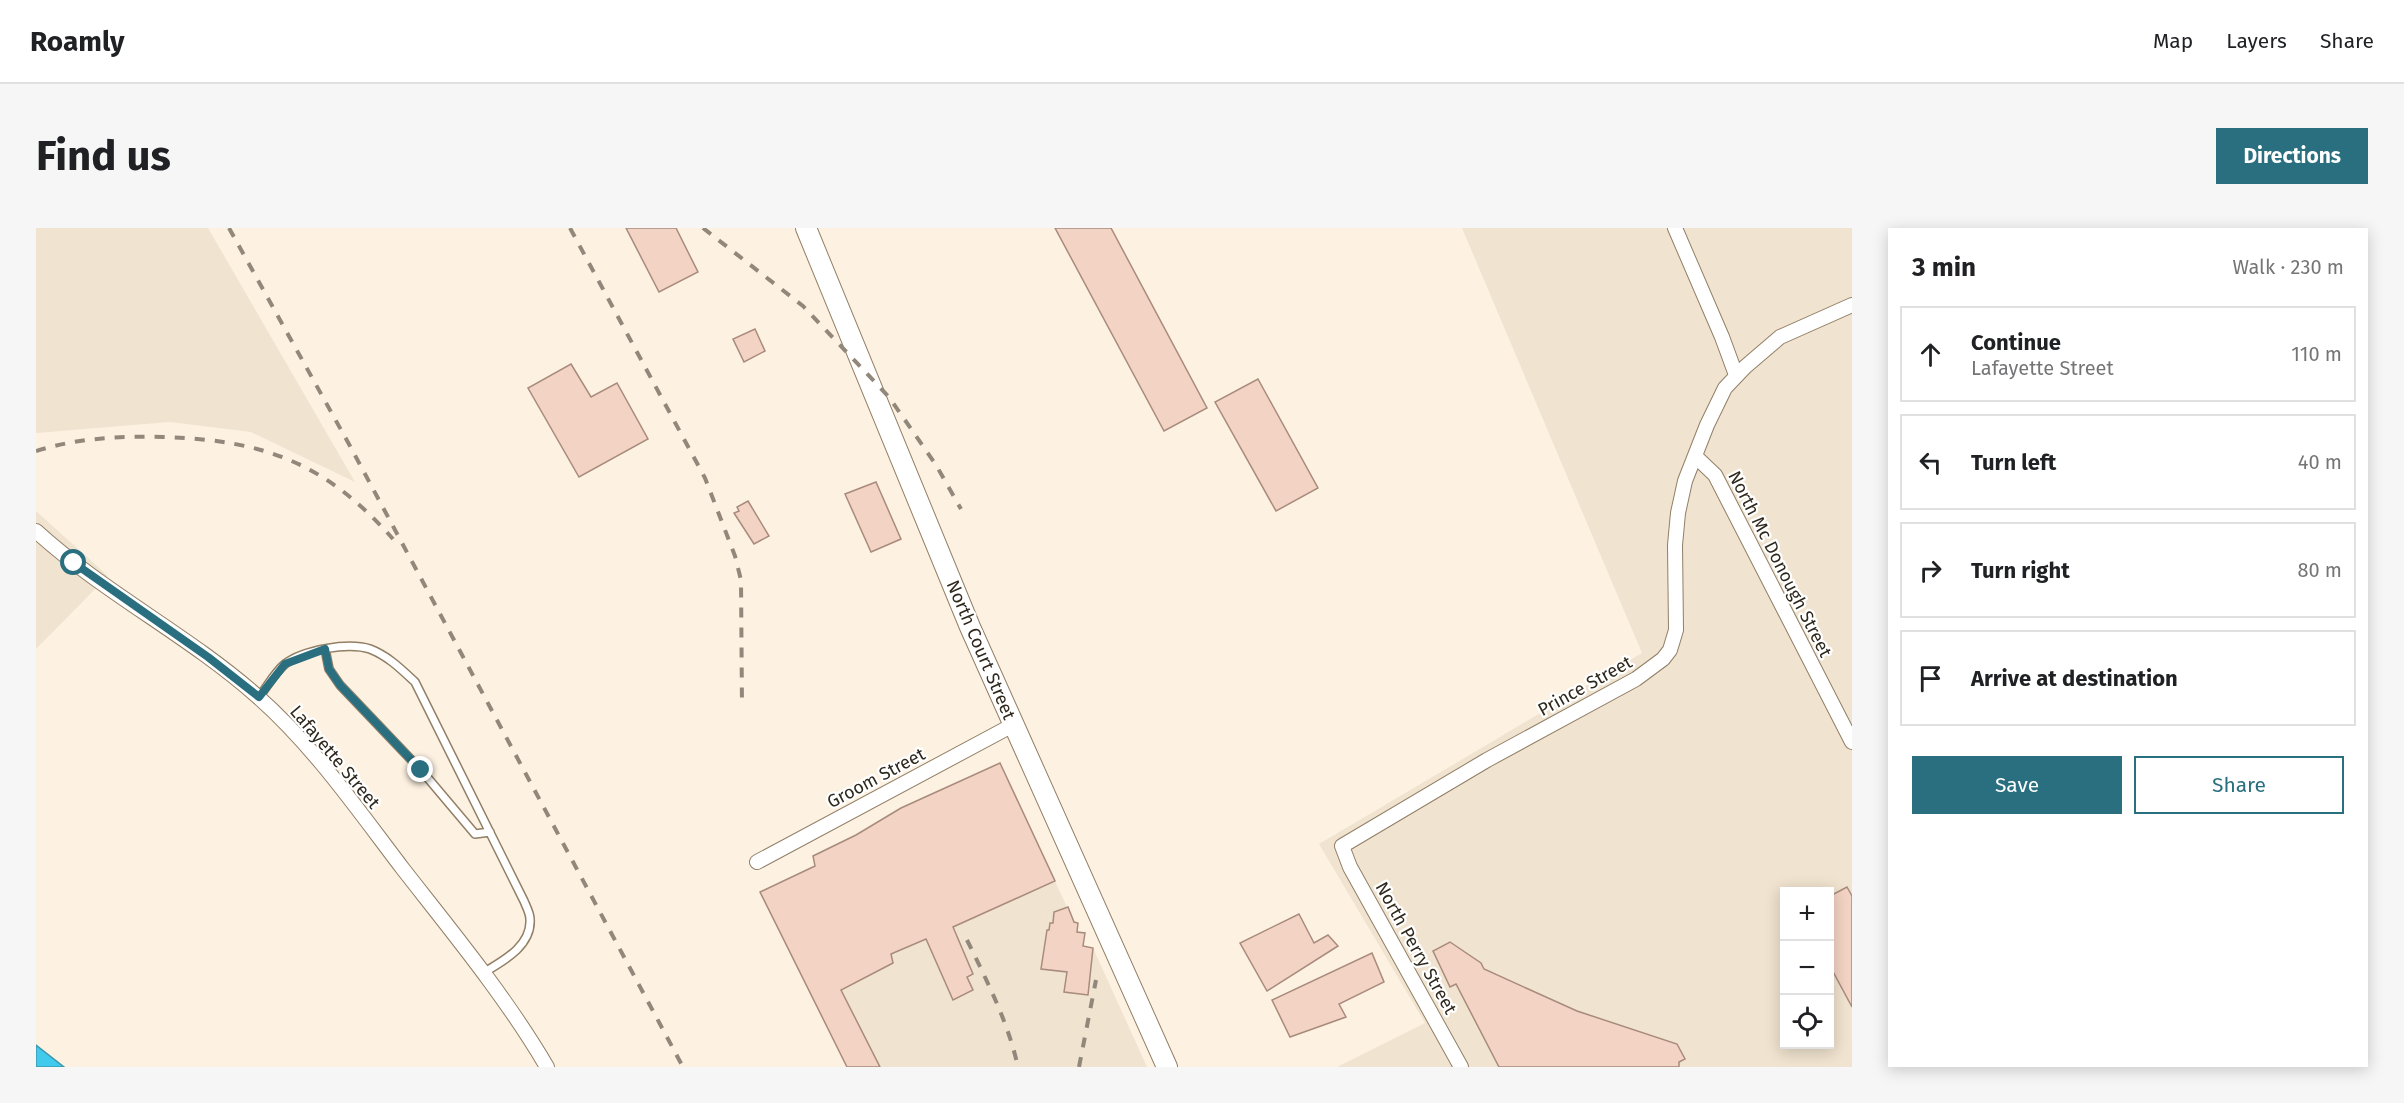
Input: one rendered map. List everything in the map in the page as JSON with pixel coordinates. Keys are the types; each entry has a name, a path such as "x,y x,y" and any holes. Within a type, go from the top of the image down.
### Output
{"main road":[{"name":"North Court Street","path":"806,228 1013,725 1167,1067"}],"street":[{"path":"1675,228 1736,375"},
{"path":"1695,456 1716,404 1736,375 1780,337 1852,305"},
{"name":"North Mc Donough Street","path":"1695,456 1715,475 1852,742"},
{"name":"Prince Street","path":"1342,846 1487,760 1636,679 1663,659 1670,650 1676,630 1675,545 1678,513 1685,481 1695,456"},
{"name":"Lafayette Street","path":"36,531 74,563 208,657 259,697 332,778 483,974 547,1067"},
{"name":"Groom Street","path":"757,862 1013,725"},
{"name":"North Perry Street","path":"1342,846 1350,867 1461,1067"}],"lane":[{"path":"259,697 285,664 325,649 348,647 369,649 393,661 415,682 531,919 525,943 483,974"},
{"path":"325,649 329,669 340,685 421,770 475,834 490,832"}],"shaded area":[{"path":"36,228 208,228 355,482 251,432 170,422 36,433"},
{"path":"1462,228 1852,228 1852,1067 1337,1067 1425,1023 1319,844 1642,653"},
{"path":"36,511 108,576 36,649"},
{"path":"1000,763 1074,922 1078,923 1077,932 1085,933 1083,946 1093,948 1147,1067 847,1067 760,892 815,866 901,808"}],"water":[{"path":"36,1045 64,1067 36,1067"}],"building":[{"path":"626,228 676,228 698,272 659,292"},
{"path":"1055,228 1111,228 1207,408 1164,431"},
{"path":"755,329 765,351 744,362 733,339"},
{"path":"571,364 591,397 617,383 648,439 579,477 528,388"},
{"path":"1258,379 1318,488 1276,511 1215,402"},
{"path":"876,482 901,539 871,552 845,494"},
{"path":"748,501 769,536 754,544 734,513 739,511 737,507"},
{"path":"1000,763 1055,881 953,927 973,974 967,977 973,990 953,1000 926,939 891,954 893,963 841,990 880,1067 847,1067 760,892 815,866 813,856 856,835 901,808"},
{"path":"1847,887 1852,896 1852,1007 1834,973 1834,894"},
{"path":"1068,907 1074,922 1078,923 1077,932 1085,933 1083,946 1093,948 1088,995 1064,992 1067,972 1041,969 1047,930 1049,930 1050,923 1053,923 1054,912"},
{"path":"1299,914 1314,943 1328,935 1338,946 1267,991 1240,943"},
{"path":"1450,942 1481,963 1484,969 1577,1011 1677,1044 1685,1059 1679,1062 1679,1067 1499,1067 1456,984 1450,987 1433,951"},
{"path":"1372,953 1384,982 1339,1004 1346,1017 1290,1037 1272,1000"}],"railway":[{"path":"229,228 350,446 683,1067"},
{"path":"570,228 705,478 735,556 741,580 742,707"},
{"path":"703,228 803,306 889,397 936,465 961,509"},
{"path":"36,451 83,441 147,437 199,439 262,450 290,460 317,474 368,513 393,539"},
{"path":"967,940 1003,1018 1018,1067"},
{"path":"1079,1067 1096,980"}],"route":[{"path":"74,563 208,657 259,697 285,664 325,649 329,669 340,685 421,770"}]}
